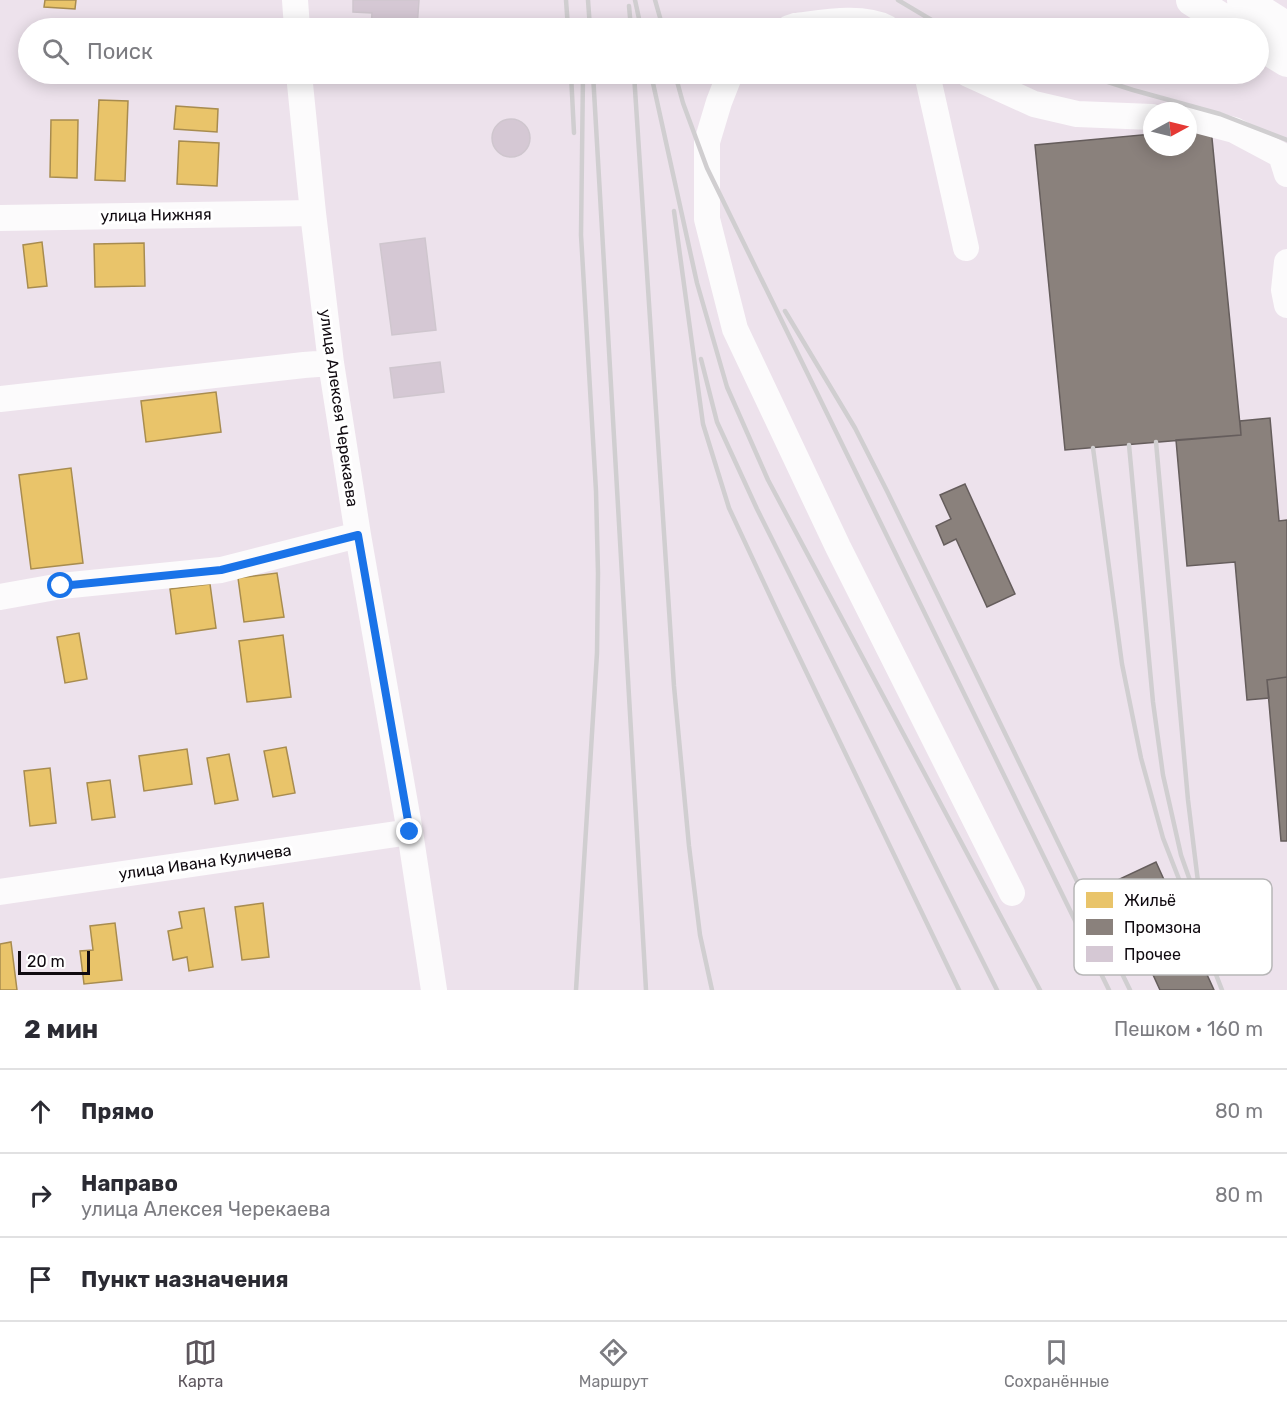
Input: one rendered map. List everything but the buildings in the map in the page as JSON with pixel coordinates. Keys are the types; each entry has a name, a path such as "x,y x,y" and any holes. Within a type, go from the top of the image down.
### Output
{"main road":[{"path":"1192,0 1220,18"},
{"path":"1244,0 1287,28"},
{"path":"1269,50 1287,61"}],"street":[{"path":"295,0 296,18"},
{"name":"улица Алексея Черекаева","path":"300,84 331,363 358,535 410,832 434,990"},
{"path":"726,84 718,102 707,142 707,219 735,329 838,547 1012,893"},
{"path":"929,84 966,248"},
{"path":"991,84 1034,104 1077,114 1143,117"},
{"path":"1197,120 1234,130 1281,155 1287,174"},
{"name":"улица Нижняя","path":"0,218 313,213"},
{"path":"1287,262 1284,290 1287,305"},
{"path":"0,399 331,363"},
{"path":"0,597 61,586 221,570 358,535"},
{"name":"улица Ивана Куличева","path":"0,892 410,832"}],"railway":[{"path":"566,0 567,18"},
{"path":"588,0 589,18"},
{"path":"635,0 639,18"},
{"path":"655,0 660,18"},
{"path":"898,0 928,18"},
{"path":"629,6 630,18"},
{"path":"572,84 574,133"},
{"path":"576,990 597,653 598,573 596,491 581,235 583,84"},
{"path":"594,84 646,990"},
{"path":"635,84 674,686 700,935 712,990"},
{"path":"653,84 697,283 727,387 768,480 1040,990"},
{"path":"678,84 707,168 1074,918"},
{"path":"1114,84 1220,114 1287,140"},
{"path":"674,211 703,424 729,508 959,990"},
{"path":"785,311 855,428 1076,879"},
{"path":"701,359 717,422 757,509 997,990"},
{"path":"1156,442 1188,800 1198,879"},
{"path":"1129,445 1153,702 1163,775 1181,855 1189,879"},
{"path":"1093,448 1122,664 1141,758 1163,838 1179,879"},
{"path":"1102,975 1109,990"},
{"path":"1123,975 1130,990"},
{"path":"1216,975 1222,990"}],"route":[{"path":"61,586 221,570 358,535 410,832"}]}
